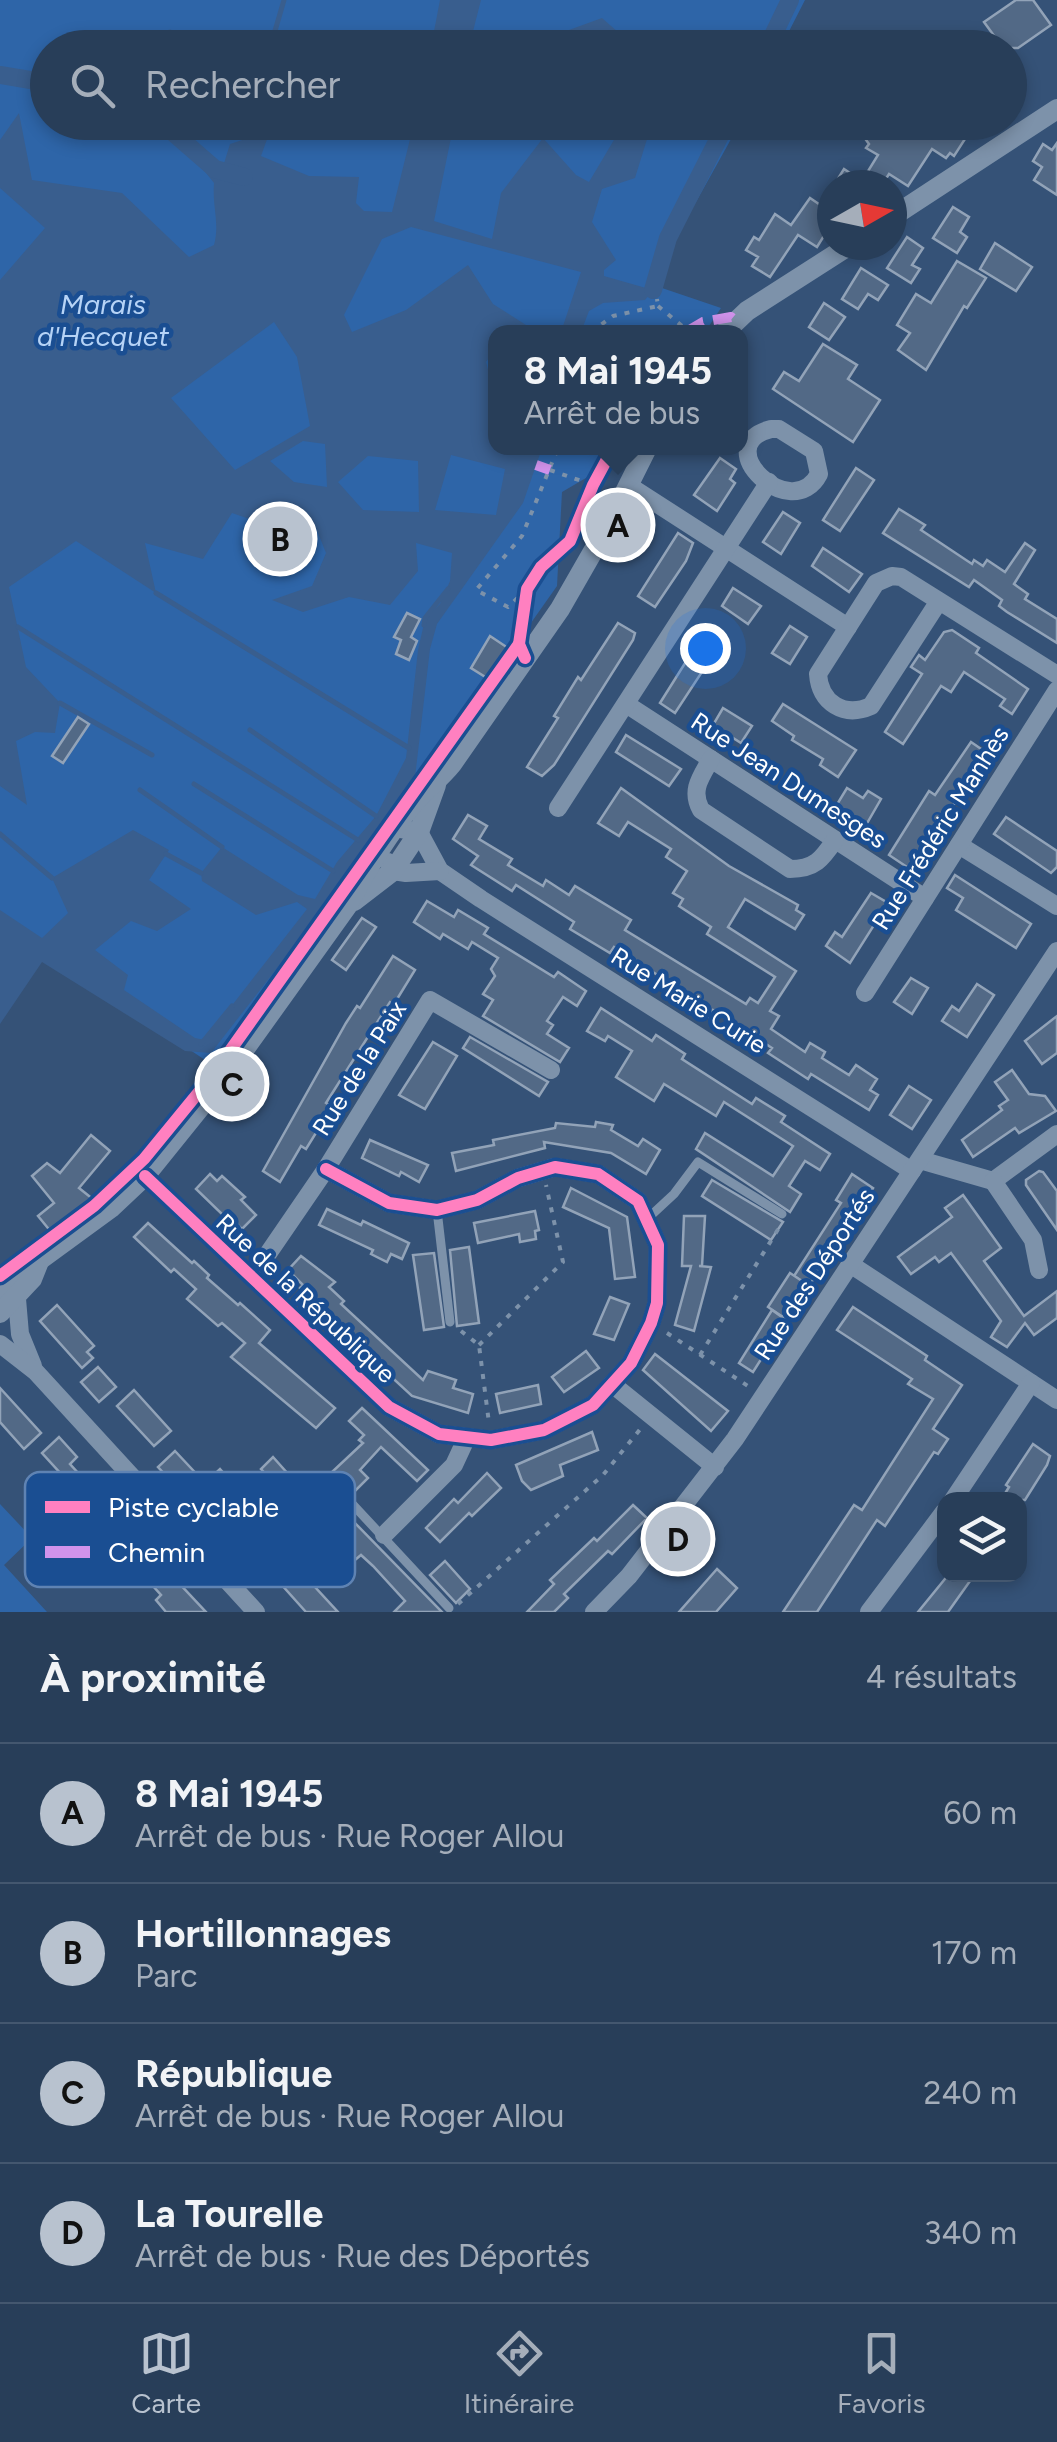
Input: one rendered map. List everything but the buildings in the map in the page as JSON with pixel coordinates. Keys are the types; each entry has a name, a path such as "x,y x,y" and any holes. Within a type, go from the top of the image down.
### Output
{"street":[{"path":"1027,128 1057,108"},
{"path":"907,207 1009,140"},
{"path":"733,325 827,260"},
{"path":"0,1313 9,1294 38,1264 111,1208 145,1176 224,1078 348,905 362,876 416,800 436,783 560,609 643,455"},
{"path":"558,808 769,482"},
{"path":"628,485 848,627"},
{"path":"939,601 871,706 861,710 840,709 823,695 818,674 876,583 884,578 901,577 1057,675"},
{"name":"Rue Frédéric Manhès","path":"865,993 1057,690"},
{"name":"Rue Jean Dumesges","path":"626,704 925,898"},
{"path":"711,759 696,787 701,810 790,868 806,868 820,861 835,840"},
{"path":"348,905 393,871 419,832 436,783"},
{"path":"396,828 419,832"},
{"path":"393,871 440,871 419,832"},
{"path":"959,845 1057,906"},
{"path":"383,847 393,871"},
{"name":"Rue Marie Curie","path":"440,871 916,1165 993,1181"},
{"name":"Rue des Déportés","path":"594,1612 629,1576 715,1467 1057,951"},
{"name":"Rue de la Paix","path":"252,1277 326,1168 430,1000 551,1070"},
{"path":"1039,1270 1034,1240 993,1181 1057,1134"},
{"name":"Rue de la République","path":"145,1176 390,1407 440,1434 492,1440 544,1430 593,1405 631,1363 651,1324 657,1302 658,1245 638,1201 598,1174 555,1167 518,1178 477,1200 437,1210 389,1203 326,1168"},
{"path":"850,1264 1057,1400"},
{"path":"9,1294 35,1371"},
{"path":"0,1344 35,1371 128,1472"},
{"path":"958,1492 1031,1383"},
{"path":"612,1384 715,1467"},
{"path":"384,1535 454,1466 467,1437"},
{"path":"869,1612 937,1521"},
{"path":"233,1587 256,1612"}],"lane":[{"path":"646,1220 674,1194 698,1162 782,1214"},
{"path":"437,1210 450,1322"},
{"path":"355,1505 450,1608"}],"path":[{"path":"601,325 613,316 658,302 682,325"},
{"path":"527,589 508,607 476,590 522,536 555,455"},
{"path":"550,470 593,485"},
{"path":"479,1346 563,1262 542,1171"},
{"path":"700,1354 782,1228 782,1214"},
{"path":"450,1322 479,1346 492,1440"},
{"path":"651,1324 764,1396"},
{"path":"450,1608 602,1475 652,1416"}],"shaded area":[{"path":"0,0 805,0 790,30 30,30 30,140 731,140 677,236 662,288 721,308 710,325 488,325 488,455 625,455 562,492 557,586 217,1068 42,951 0,999"},
{"path":"0,1504 25,1531 25,1545 4,1565 47,1612 0,1612"}],"water":[{"path":"440,0 481,0 473,30 434,30"},
{"path":"602,18 616,30 569,30"},
{"name":"Marais d'Hecquet","path":"19,113 32,180 122,193 189,257 214,245 214,183 170,140 183,140 221,173 230,144 267,140 261,156 309,176 359,177 356,203 364,211 392,212 410,140 451,140 434,221 492,239 501,193 541,140 576,175 589,182 614,140 647,140 635,178 602,189 592,222 616,260 604,270 604,276 653,290 645,300 603,303 589,311 584,325 563,325 581,272 411,227 382,239 344,315 352,332 406,310 468,265 493,304 526,325 488,325 488,455 540,455 523,503 437,624 430,649 414,786 211,1053 185,1051 42,962 0,1024 0,910 42,938 68,913 52,878 133,830 169,850 149,880 191,909 157,931 131,921 95,950 128,975 124,990 195,1038 205,1040 307,909 297,902 256,915 202,881 201,873 222,847 298,895 315,899 337,862 376,816 406,758 418,650 425,619 440,604 450,581 452,553 416,543 418,571 390,605 349,597 303,612 272,600 312,586 326,553 316,528 285,531 232,513 203,559 145,543 156,593 76,541 9,587 26,667 60,703 55,733 35,732 16,741 27,805 0,786 0,280 45,228 0,188 0,140","holes":["274,322 297,357 310,426 235,470 171,398","303,441 325,444 327,487 294,482 270,461","451,455 505,469 496,515 435,510","368,456 418,461 419,512 363,510 338,482"]}],"waterway":[{"path":"275,30 284,0"},
{"path":"776,30 790,0"},
{"path":"0,75 30,80"},
{"path":"182,140 215,169 244,177"},
{"path":"653,290 668,238 718,140"},
{"path":"424,625 425,618 448,589"},
{"path":"156,593 409,748"},
{"path":"18,627 358,840"},
{"path":"60,703 152,755"},
{"path":"250,730 376,816"},
{"path":"194,784 333,871"},
{"path":"140,790 222,847"},
{"path":"0,834 52,878"},
{"path":"166,854 201,873"},
{"path":"201,1044 232,1006"}],"marked path":[{"path":"698,325 731,317 737,322"},
{"path":"619,455 638,463"},
{"path":"536,465 550,470"}],"cycle path":[{"path":"525,658 519,644 527,589 541,567 570,541 609,455"},
{"path":"0,1276 94,1206 144,1159 212,1076 519,644"},
{"path":"145,1176 389,1407 439,1434 491,1440 544,1430 593,1405 631,1363 657,1303 658,1245 638,1201 598,1174 555,1167 518,1178 477,1200 437,1210 389,1203 326,1169"}],"place":[{"name":"8 Mai 1945","path":"618,525"},
{"name":"Hortillonnages","path":"280,539"},
{"name":"République","path":"232,1084"},
{"name":"La Tourelle","path":"678,1539"}]}
